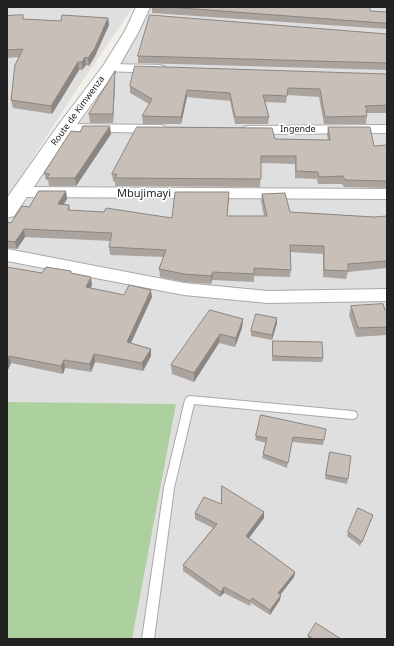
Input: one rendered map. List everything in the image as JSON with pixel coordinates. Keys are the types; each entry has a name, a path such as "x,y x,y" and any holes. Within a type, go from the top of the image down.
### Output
{"street":[{"name":"Route de Kimwenza","path":"7,212 65,128 110,68 132,31 145,14"},
{"path":"110,68 173,70"},
{"path":"65,128 174,129"},
{"name":"Ingende","path":"236,130 387,129"},
{"name":"Mbujimayi","path":"20,192 387,194"},
{"path":"7,255 184,289 268,297 387,295"}],"lane":[{"path":"148,639 169,488 190,400 352,415"}],"shaded area":[{"path":"7,7 133,7 73,95 7,199"},
{"path":"148,7 387,7 387,639 7,639 7,220 94,103 128,47"}],"green space":[{"path":"7,402 176,404 132,639 7,639"}],"building":[{"path":"168,7 370,7 370,11 387,12 387,23"},
{"path":"23,15 23,19 61,21 62,15 108,18 95,48 88,58 85,57 82,62 78,62 51,106 11,100 15,65 23,49 7,50 7,16"},
{"path":"150,15 387,34 387,63 138,56"},
{"path":"135,66 387,74 387,105 365,106 368,111 366,111 367,116 325,117 320,89 288,88 287,96 263,95 269,117 235,117 230,93 187,90 181,117 142,116 152,99 130,86"},
{"path":"115,71 113,114 89,114"},
{"path":"83,126 110,126 75,178 47,178 50,174 44,173 71,131 80,132"},
{"path":"137,127 272,128 275,139 330,140 328,127 370,127 374,146 387,145 387,181 345,180 343,176 319,177 318,172 296,171 296,156 261,156 261,179 115,178 117,174 112,174"},
{"path":"39,191 66,191 58,204 69,205 68,210 104,212 106,208 172,218 175,192 229,192 227,216 267,216 262,194 285,193 290,212 374,217 387,216 387,261 348,264 348,271 324,270 324,246 290,245 291,270 254,268 254,274 213,272 211,276 184,274 159,269 166,250 109,247 112,233 24,229 15,242 7,241 7,222 11,223 22,206 29,207"},
{"path":"7,267 42,273 46,267 71,271 71,273 91,277 86,287 124,295 129,285 151,290 127,342 151,349 142,363 94,354 90,364 64,360 61,366 9,356 7,360"},
{"path":"383,304 385,310 387,310 387,327 358,328 351,306"},
{"path":"210,310 243,319 236,338 220,334 194,373 171,365"},
{"path":"256,314 277,318 272,335 251,331"},
{"path":"273,341 322,342 323,358 273,356"},
{"path":"261,415 326,429 324,440 293,437 288,463 263,454 267,438 256,436"},
{"path":"330,452 351,456 348,479 326,475"},
{"path":"222,486 264,512 246,536 295,572 278,593 281,595 270,610 252,598 250,601 224,587 221,592 183,565 217,524 195,513 204,497 221,504"},
{"path":"358,508 373,515 362,542 348,532"},
{"path":"316,623 341,639 314,639 308,636"}]}
